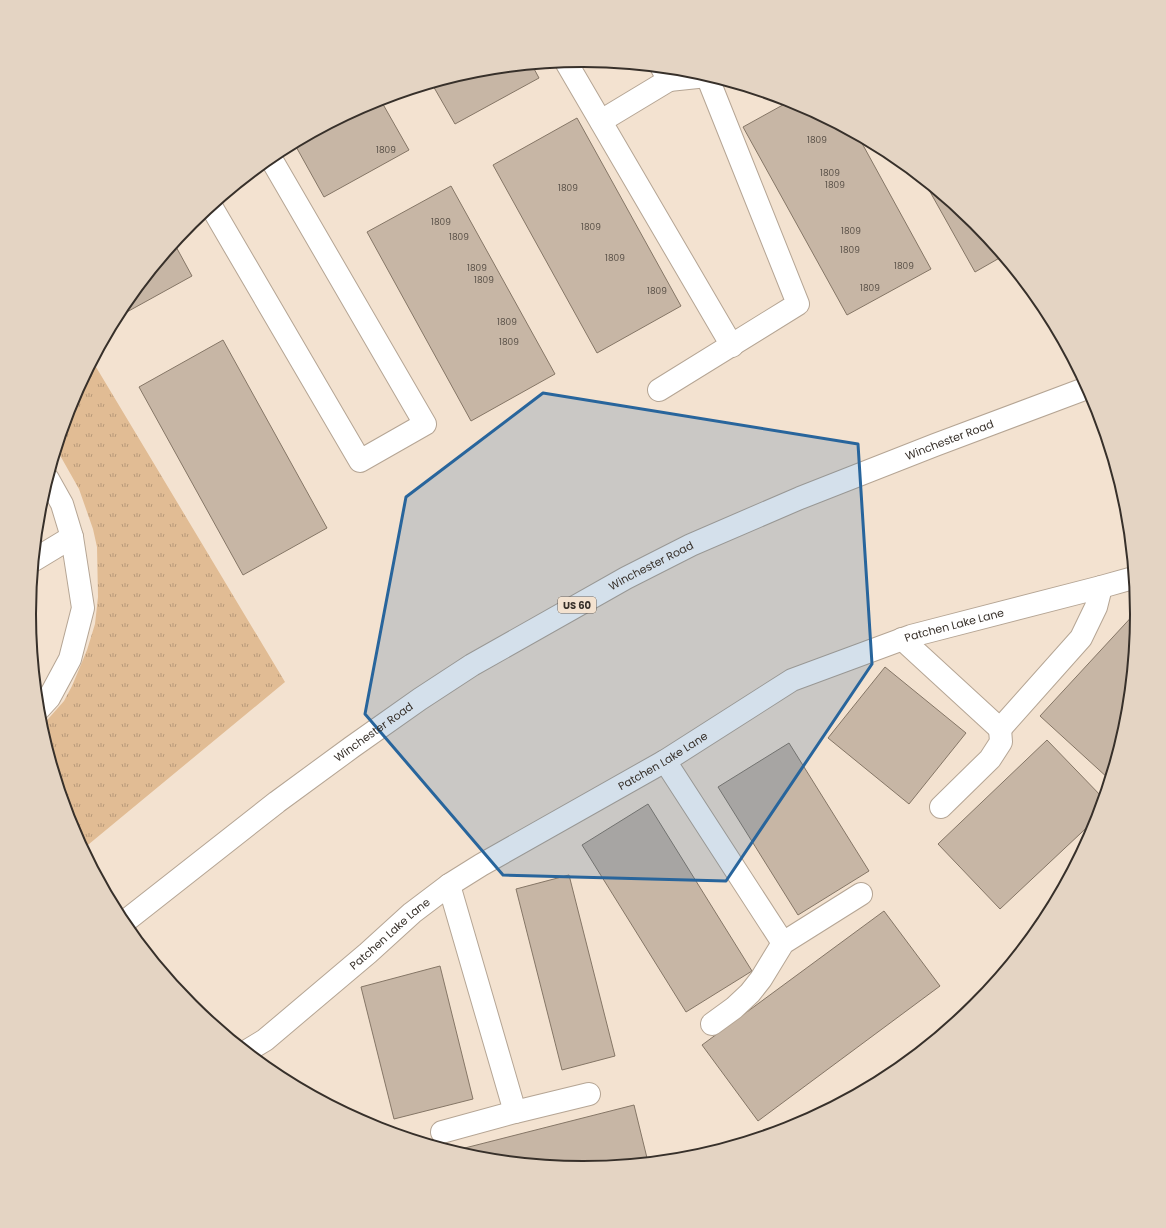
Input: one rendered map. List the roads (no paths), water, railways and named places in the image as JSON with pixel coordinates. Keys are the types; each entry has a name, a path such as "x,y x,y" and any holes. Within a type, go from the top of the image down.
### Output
{"main road":[{"path":"569,67 732,346"},
{"path":"601,121 665,74"},
{"path":"659,390 798,304 711,83"},
{"path":"214,211 360,461 425,424 273,163"},
{"name":"Winchester Road","path":"128,919 277,802 420,698 472,665 626,578 691,545 800,498 934,445 1082,390"},
{"path":"44,703 49,698 70,659 83,608 72,537 62,504 52,486"},
{"path":"39,557 72,537"},
{"name":"Patchen Lake Lane","path":"251,1049 265,1040 362,958 412,913 449,885 665,761 792,680 902,639 1129,579"},
{"path":"1000,729 1081,638 1096,607 1101,587"},
{"path":"902,639 1000,729 1001,742 990,759 941,807"},
{"path":"665,761 783,943"},
{"path":"449,885 515,1112"},
{"path":"712,1024 734,1008 750,993 762,979 783,943 860,894"},
{"path":"442,1132 589,1094"}]}
